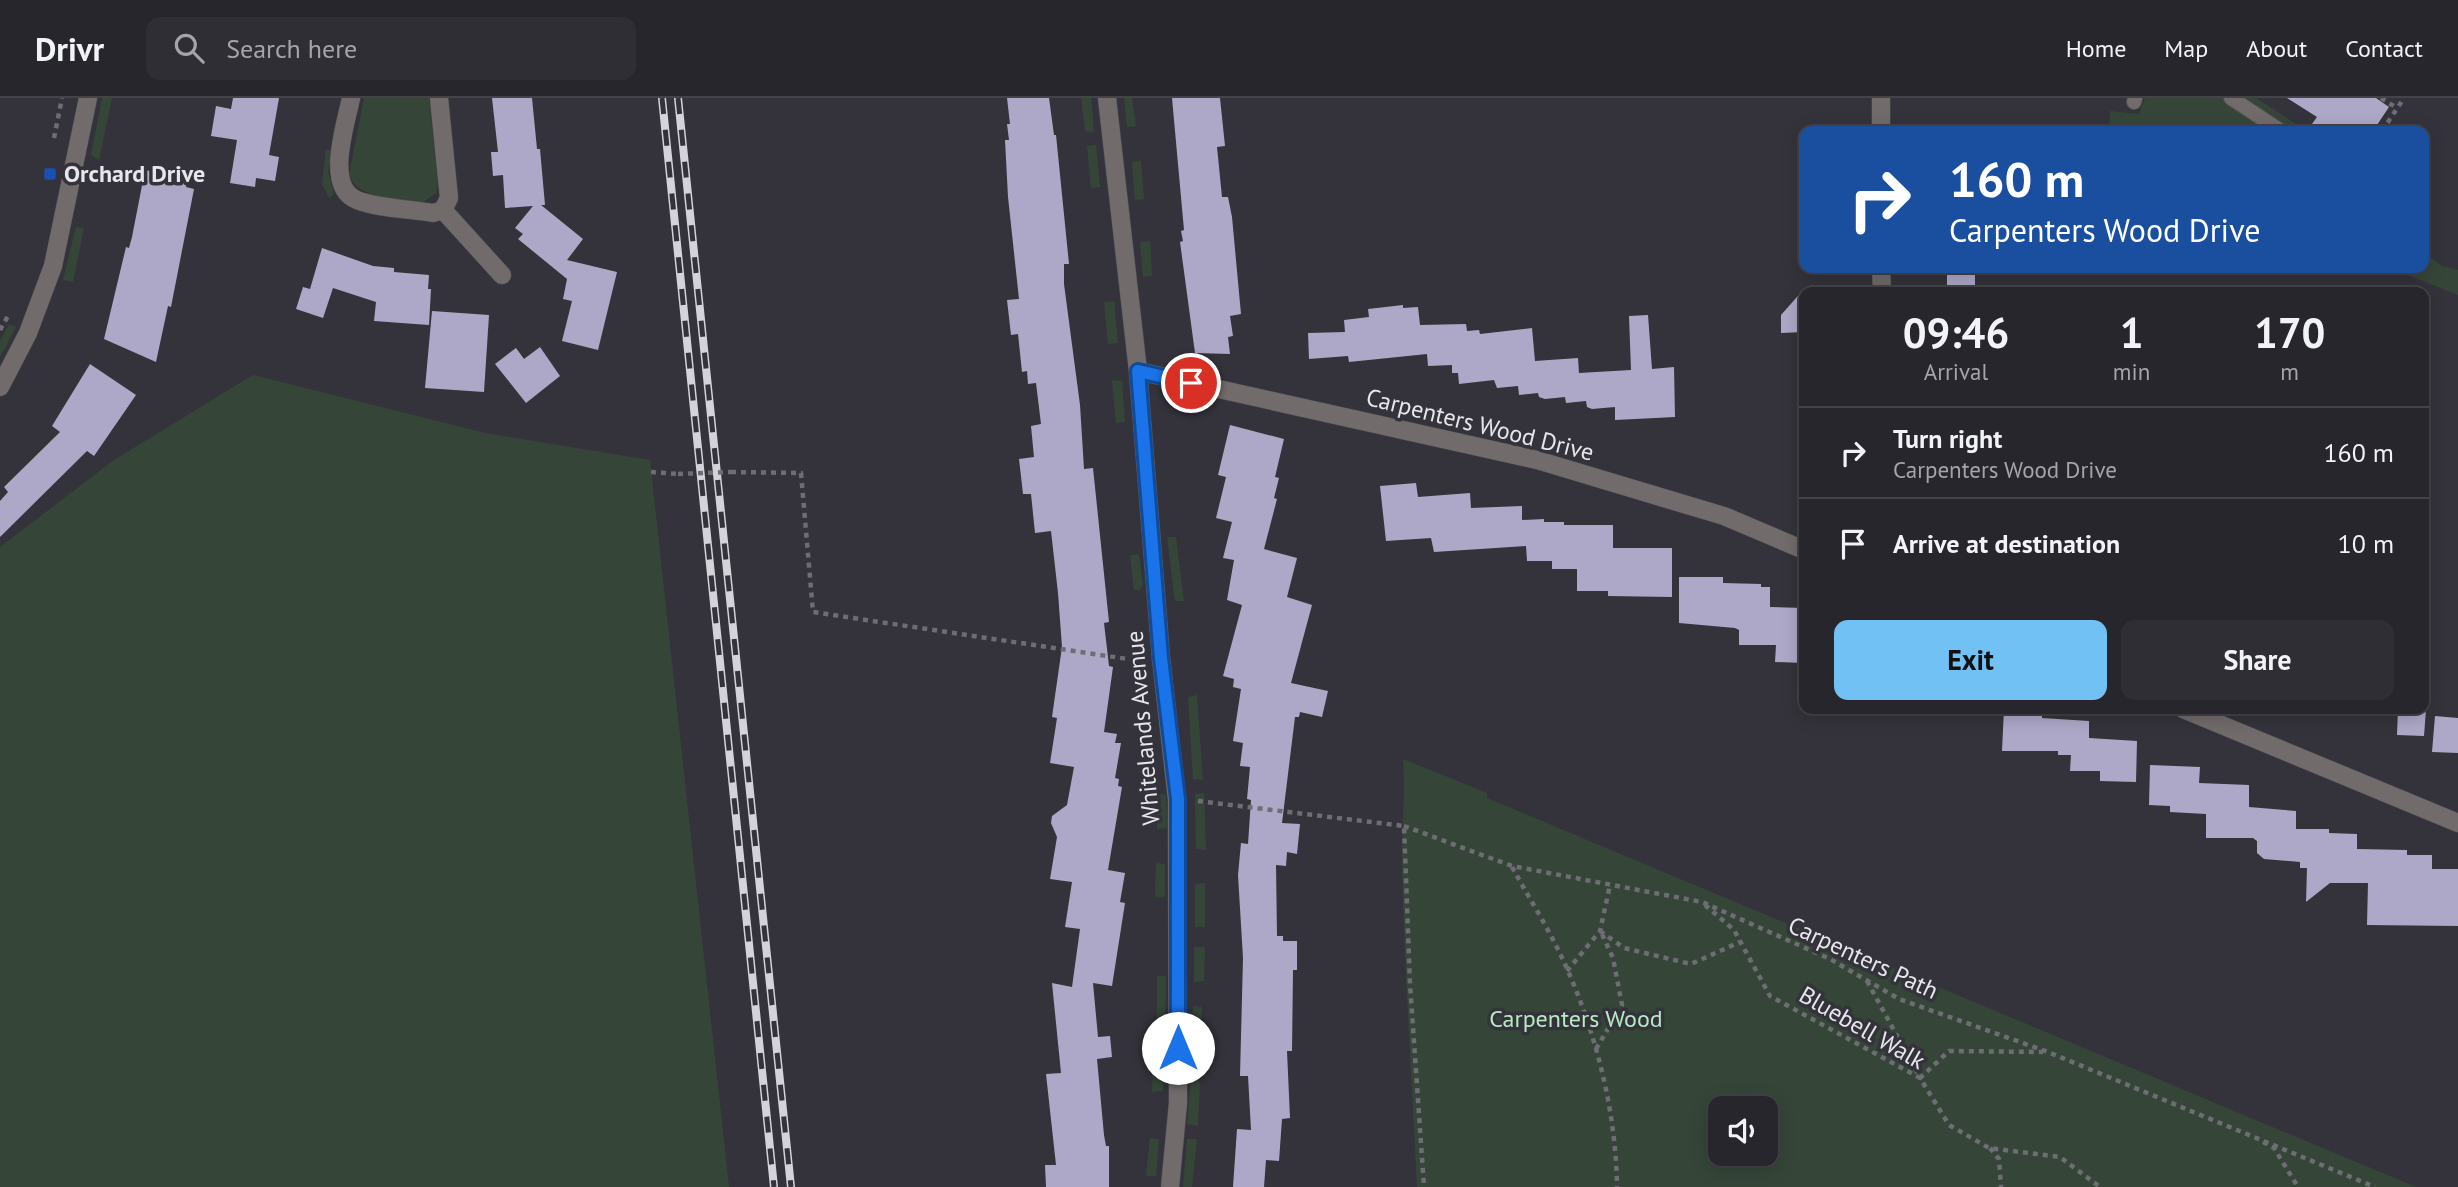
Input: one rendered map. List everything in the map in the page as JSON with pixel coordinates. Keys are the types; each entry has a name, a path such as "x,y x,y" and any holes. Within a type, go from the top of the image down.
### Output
{"street":[{"path":"0,387 28,333 53,266 88,98"},
{"path":"351,98 337,172 344,190 355,200 433,213 443,210 449,198 439,98"},
{"name":"Whitelands Avenue","path":"1107,98 1138,371 1161,658 1178,799 1178,1103 1170,1187"},
{"path":"1881,98 1881,126"},
{"path":"443,210 502,275"},
{"name":"Carpenters Wood Drive","path":"1138,371 1537,460 1724,516 1799,548"},
{"path":"2195,714 2458,823"}],"lane":[{"path":"2231,98 2273,126"}],"path":[{"path":"53,141 62,98"},
{"path":"2381,98 2397,108"},
{"path":"2385,126 2404,98"},
{"path":"0,330 11,310"},
{"path":"651,472 802,473 813,612 1062,652 1138,661 1161,658"},
{"name":"Carpenters Path","path":"1178,799 1404,826 1512,866 1702,902 1830,959 1899,999 2048,1052 2375,1187"},
{"path":"1404,826 1410,984 1424,1187"},
{"path":"1512,866 1567,971 1596,1049 1617,1145 1617,1187"},
{"path":"1567,971 1600,931 1610,885"},
{"name":"Bluebell Walk","path":"1702,902 1734,930 1770,996 1920,1078 1950,1125 1989,1148 2060,1157 2100,1187"},
{"path":"1600,931 1624,948 1691,964 1740,942"},
{"path":"1596,1049 1622,1005 1613,958 1600,931"},
{"path":"1867,981 1920,1078 1950,1051 2048,1052"},
{"path":"2247,1133 2274,1148 2298,1187"},
{"path":"1989,1148 1999,1159 2001,1187"}],"green space":[{"path":"102,98 112,98 99,160 91,155"},
{"path":"364,98 429,98 438,185 436,193 422,203 370,194 354,183 349,175"},
{"path":"1081,98 1091,98 1094,132 1085,131"},
{"path":"1124,98 1132,98 1136,126 1127,127"},
{"path":"2145,98 2222,98 2264,126 2109,126 2110,111 2139,114"},
{"path":"2245,98 2256,98 2299,126 2288,126"},
{"path":"1096,145 1100,187 1091,188 1087,146"},
{"path":"326,149 332,151 328,171 334,194 329,198 322,184"},
{"path":"1141,161 1144,199 1135,200 1132,162"},
{"path":"76,227 84,228 73,282 63,280"},
{"path":"1150,241 1152,276 1143,277 1140,242"},
{"path":"2429,256 2442,266 2458,270 2458,295 2403,273 2429,273"},
{"path":"1114,301 1118,343 1108,344 1104,302"},
{"path":"9,324 16,327 0,357 0,341"},
{"path":"253,375 485,433 650,460 729,1187 0,1187 0,547 114,460"},
{"path":"1112,380 1122,381 1125,422 1116,423"},
{"path":"1167,537 1176,537 1184,601 1175,601"},
{"path":"1139,554 1143,585 1140,590 1134,590 1130,556"},
{"path":"1197,695 1203,780 1193,779 1188,697"},
{"name":"Carpenters Wood","path":"1403,759 1487,793 1487,798 2416,1187 1417,1187 1402,871"},
{"path":"1156,793 1166,795 1167,828 1157,829"},
{"path":"1204,793 1206,850 1196,849 1195,794"},
{"path":"1156,863 1165,864 1165,897 1155,897"},
{"path":"1205,883 1205,927 1195,927 1195,884"},
{"path":"1194,947 1205,947 1204,981 1194,982"},
{"path":"1157,976 1166,976 1165,1035 1157,1034"},
{"path":"1193,1006 1202,1007 1201,1044 1191,1043"},
{"path":"1154,1048 1164,1050 1163,1091 1152,1092"},
{"path":"1191,1077 1200,1082 1198,1126 1187,1124"},
{"path":"1150,1138 1159,1139 1156,1176 1146,1176"},
{"path":"1187,1139 1197,1139 1192,1187 1183,1187"}],"building":[{"path":"233,98 279,98 269,155 279,157 275,181 256,178 255,187 230,183 237,140 211,136 216,106 231,109"},
{"path":"492,98 532,98 545,205 541,205 583,239 567,260 617,272 598,350 562,341 572,301 563,299 567,279 518,239 523,234 515,228 533,206 505,208 503,175 493,176 491,152 498,152"},
{"path":"1007,98 1049,98 1056,135 1069,264 1064,264 1064,284 1080,405 1084,469 1093,468 1109,622 1104,623 1109,666 1113,667 1104,732 1117,734 1115,743 1121,743 1115,778 1119,779 1118,786 1122,787 1108,870 1125,873 1120,902 1125,903 1112,986 1093,983 1098,1037 1110,1036 1112,1057 1097,1059 1104,1135 1106,1146 1109,1146 1109,1187 1046,1187 1045,1165 1056,1165 1046,1074 1061,1073 1052,983 1072,987 1080,929 1065,927 1072,882 1050,879 1057,837 1051,823 1052,816 1067,805 1074,767 1050,763 1057,718 1052,717 1062,647 1058,593 1051,531 1035,533 1031,494 1023,494 1019,459 1034,457 1031,426 1041,424 1036,383 1028,384 1027,371 1022,372 1018,334 1011,335 1007,300 1019,299 1008,197 1005,140 1009,140 1007,124 1010,124"},
{"path":"1172,98 1220,98 1225,146 1217,147 1222,197 1228,197 1232,217 1241,314 1230,316 1233,336 1228,337 1230,354 1195,353 1180,242 1183,241 1181,231 1184,230"},
{"path":"2287,98 2376,98 2389,107 2376,126 2311,126 2317,117"},
{"path":"145,170 187,179 186,187 194,189 171,307 168,306 156,362 104,339 126,247 129,248 132,237"},
{"path":"322,248 373,266 394,268 394,272 429,275 429,325 374,321 376,302 333,288 323,318 296,309 303,287 310,289"},
{"path":"1947,273 1975,273 1975,287 1947,287"},
{"path":"1799,295 1799,332 1781,333 1781,315"},
{"path":"1403,305 1403,308 1418,307 1420,325 1466,324 1467,331 1479,330 1480,334 1532,328 1535,361 1578,358 1579,373 1631,370 1629,316 1648,315 1652,369 1674,367 1675,417 1615,420 1615,407 1592,409 1587,407 1586,401 1566,403 1565,397 1545,399 1539,397 1538,393 1519,395 1518,386 1497,388 1494,380 1459,384 1458,373 1452,373 1452,365 1428,366 1427,354 1349,362 1348,356 1309,359 1308,333 1345,332 1344,320 1369,317 1368,309"},
{"path":"432,311 489,315 484,392 425,388"},
{"path":"540,347 560,376 526,403 495,364 516,348 524,359"},
{"path":"90,364 136,395 94,456 87,451 0,537 0,501 8,492 4,487 60,432 52,426"},
{"path":"1230,425 1284,439 1275,477 1279,478 1274,498 1277,499 1264,549 1297,558 1287,597 1312,605 1291,683 1328,691 1322,717 1300,712 1299,717 1295,717 1282,823 1300,824 1297,854 1287,852 1286,866 1276,865 1277,936 1283,936 1283,941 1297,941 1297,970 1293,970 1292,1051 1287,1051 1290,1118 1282,1119 1279,1161 1266,1160 1264,1187 1233,1187 1237,1129 1251,1130 1248,1076 1240,1076 1243,958 1238,875 1241,843 1248,844 1251,800 1247,799 1250,767 1240,766 1243,743 1233,741 1241,689 1233,687 1234,679 1223,676 1242,605 1227,600 1234,560 1223,558 1232,522 1216,518 1226,477 1218,475"},
{"path":"1416,483 1418,497 1470,493 1471,508 1522,506 1522,520 1544,519 1544,522 1564,522 1564,525 1613,525 1613,548 1672,548 1672,597 1608,596 1608,591 1577,591 1577,569 1552,569 1552,561 1527,561 1526,546 1434,552 1431,538 1386,541 1380,486"},
{"path":"1679,577 1723,577 1723,583 1761,584 1761,587 1770,587 1770,607 1799,608 1799,663 1775,662 1776,645 1739,645 1739,630 1735,628 1679,623"},
{"path":"2004,714 2042,714 2042,718 2089,721 2089,738 2137,741 2136,782 2100,781 2100,771 2070,771 2071,755 2058,755 2058,751 2002,751"},
{"path":"2398,714 2426,714 2424,736 2397,735"},
{"path":"2435,716 2458,718 2458,753 2432,752"},
{"path":"2150,765 2200,767 2199,783 2249,785 2249,807 2296,811 2296,829 2329,829 2329,833 2357,834 2357,849 2407,850 2407,855 2432,855 2432,869 2458,869 2458,926 2367,925 2368,883 2330,883 2306,902 2307,868 2300,868 2300,862 2264,859 2257,853 2257,841 2253,838 2206,838 2206,814 2170,812 2170,806 2149,805"}],"railway":[{"path":"662,98 774,1187"},
{"path":"678,98 791,1187"}],"place":[{"name":"Orchard Drive","path":"50,174"}],"route":[{"path":"1178,1048 1178,799 1161,658 1138,371 1191,383"}]}
